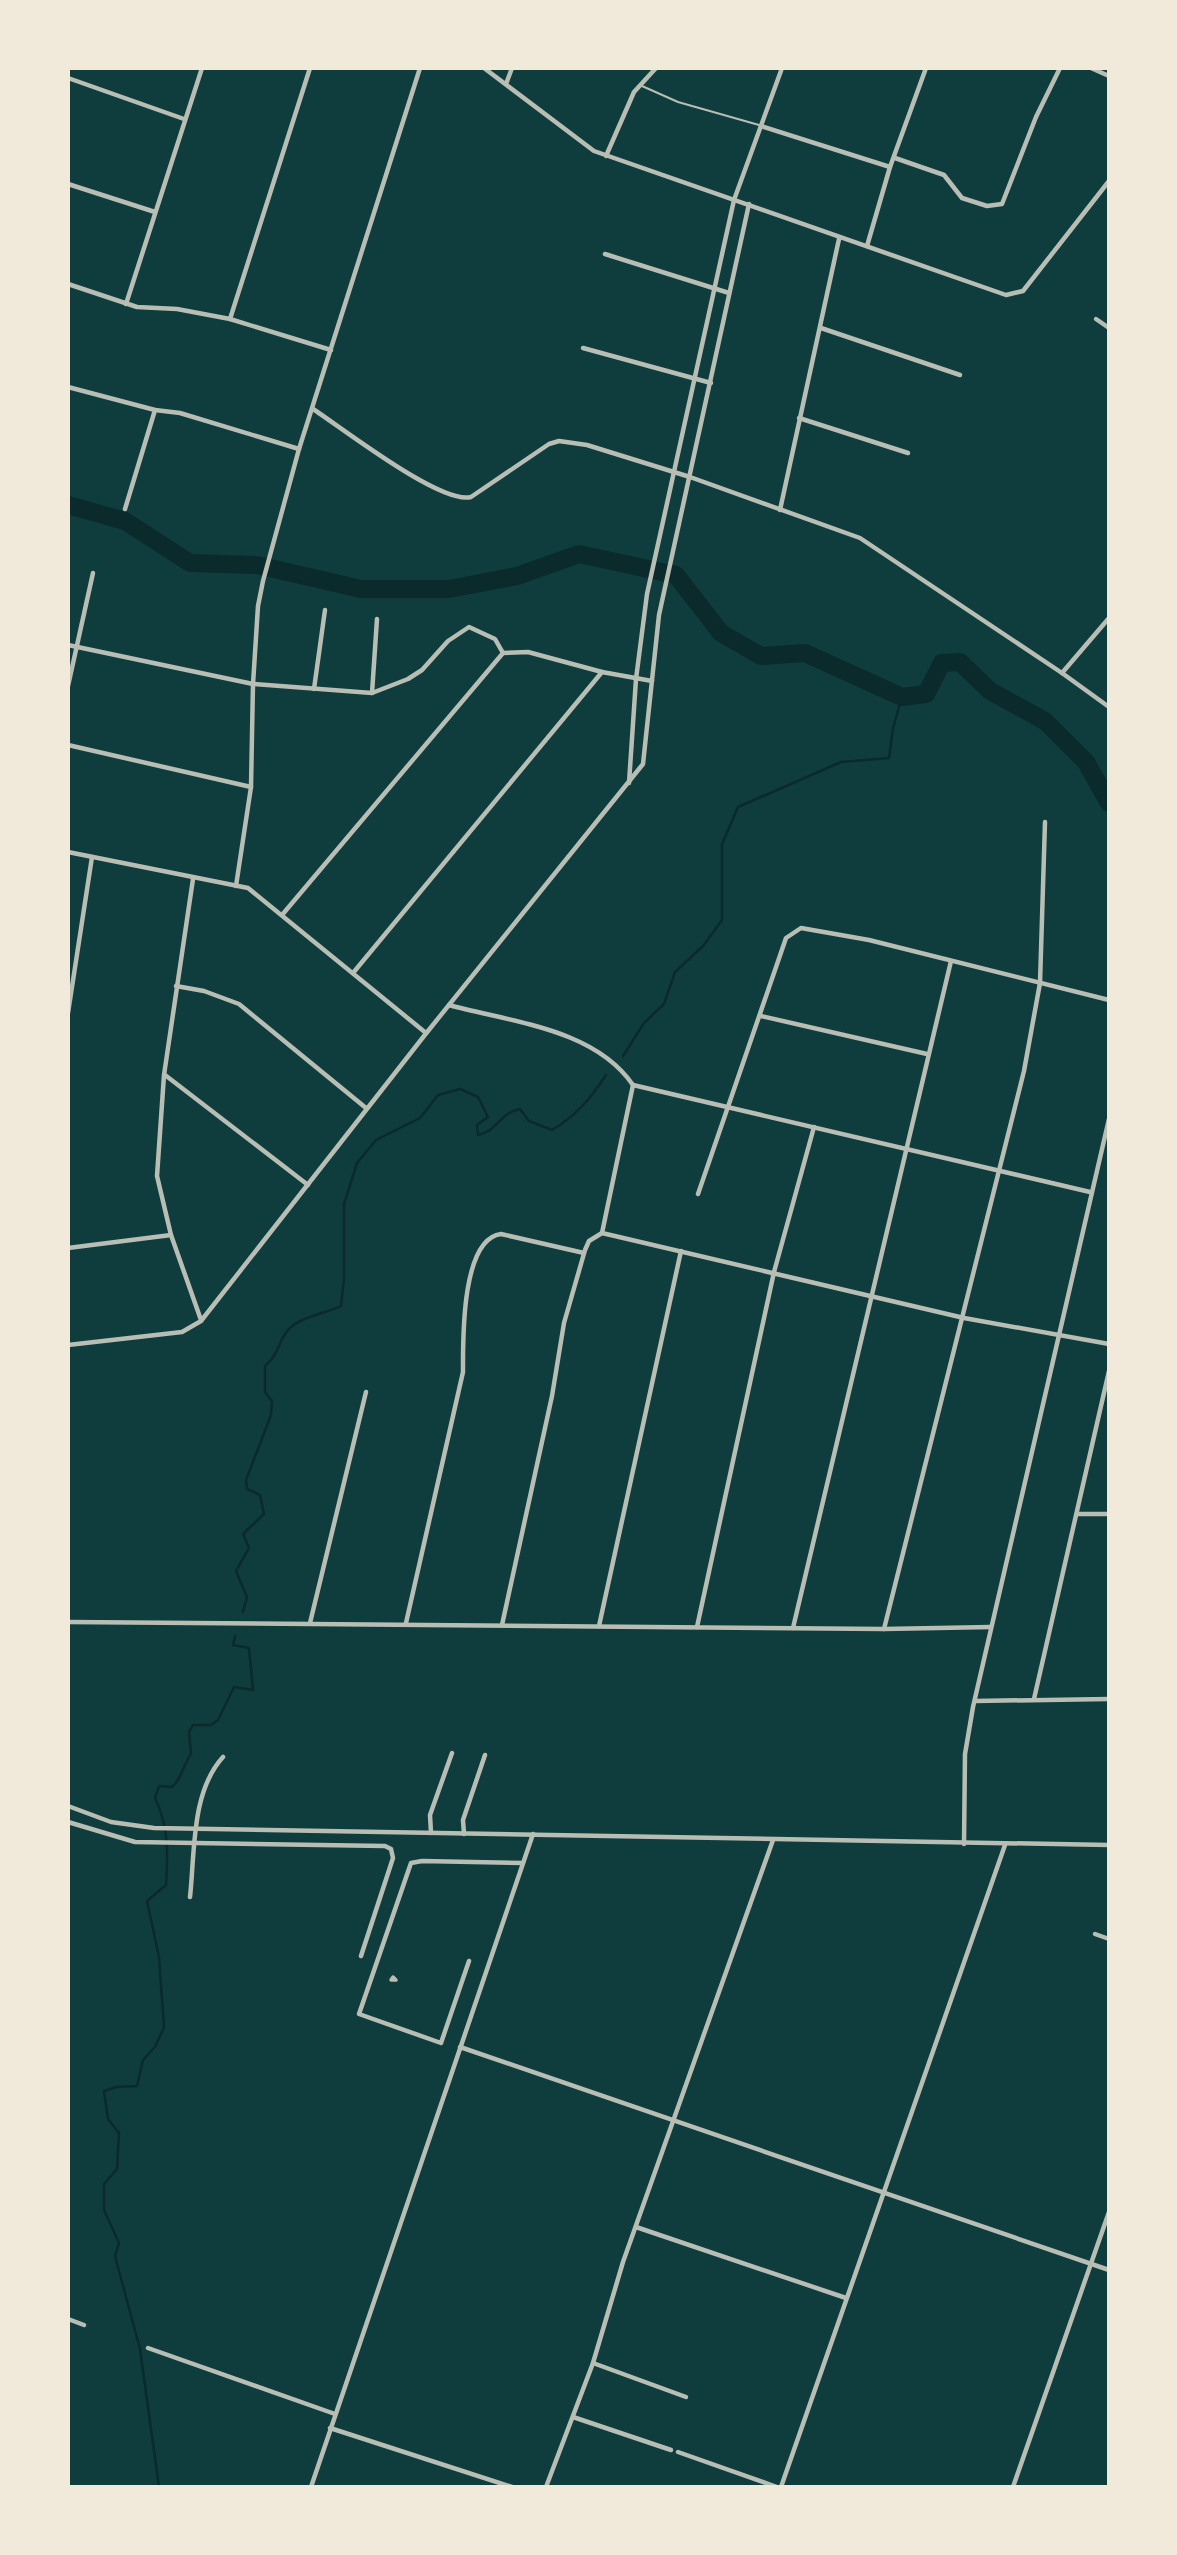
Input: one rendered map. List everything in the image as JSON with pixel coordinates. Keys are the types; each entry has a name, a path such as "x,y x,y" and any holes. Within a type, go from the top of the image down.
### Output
{"street":[{"path":"126,304 202,68"},
{"path":"230,319 310,68"},
{"path":"236,886 251,787 253,684 258,607 263,581 299,449 420,68"},
{"path":"484,68 594,151 748,204 839,239 867,246 1006,295 1023,291 1109,180"},
{"path":"506,84 512,68"},
{"path":"606,156 634,92 656,68"},
{"path":"629,785 636,679 647,594 734,200 782,68"},
{"path":"867,246 890,167 926,68"},
{"path":"895,158 944,176 957,194 970,201 997,206 1005,201 1036,117 1060,68"},
{"path":"1091,68 1109,76"},
{"path":"68,78 184,119"},
{"path":"761,126 890,167"},
{"path":"68,184 155,212"},
{"path":"68,1345 182,1332 201,1321 366,1108 629,785 646,757 662,596 711,383 748,204"},
{"path":"780,510 839,239"},
{"path":"605,254 729,293"},
{"path":"68,285 126,304 230,319 331,350"},
{"path":"1096,319 1109,328"},
{"path":"821,328 960,375"},
{"path":"583,348 711,383"},
{"path":"68,387 155,410 180,413 299,449"},
{"path":"313,409 426,484 459,499 471,497 559,440 587,445 690,477 860,538 1109,707"},
{"path":"125,509 155,410"},
{"path":"799,418 908,453"},
{"path":"68,686 93,573"},
{"path":"314,689 325,610"},
{"path":"1062,673 1109,618"},
{"path":"372,693 377,619"},
{"path":"68,645 253,684 372,693 408,679 422,670 448,641 469,627 495,639 503,653"},
{"path":"282,915 503,653 528,652 602,673 652,681"},
{"path":"353,973 602,673"},
{"path":"68,745 251,787"},
{"path":"884,1629 1000,1172 1040,984 1045,822"},
{"path":"68,852 248,888 426,1033"},
{"path":"68,1013 78,933 92,857"},
{"path":"194,879 164,1075 157,1176 171,1235 201,1321"},
{"path":"698,1194 786,938 801,928 815,929 1109,999"},
{"path":"793,1628 904,1150 951,961"},
{"path":"176,986 204,991 239,1004 366,1108"},
{"path":"449,1005 573,1039 624,1073 633,1085 1090,1192"},
{"path":"761,1016 927,1054"},
{"path":"164,1075 307,1185"},
{"path":"602,1233 633,1085"},
{"path":"964,1845 965,1754 975,1701 1090,1192 1109,1119"},
{"path":"696,1627 774,1272 814,1127"},
{"path":"502,1625 550,1409 564,1323 589,1241 602,1233 964,1318 1058,1337 1109,1344"},
{"path":"407,1623 463,1372 461,1332 478,1250 488,1238 501,1234 584,1253"},
{"path":"68,1248 171,1235"},
{"path":"599,1627 681,1251"},
{"path":"1034,1699 1109,1371"},
{"path":"310,1623 366,1392"},
{"path":"1078,1514 1109,1514"},
{"path":"68,1622 884,1629 991,1627"},
{"path":"975,1701 1109,1699"},
{"path":"431,1833 430,1815 452,1753"},
{"path":"464,1833 463,1820 485,1755"},
{"path":"190,1897 195,1843 205,1784 223,1757"},
{"path":"68,1806 111,1822 154,1828 964,1845 1109,1845"},
{"path":"68,1822 124,1840 154,1843 375,1845 391,1849 393,1858 361,1956"},
{"path":"311,2487 533,1834"},
{"path":"546,2487 593,2363 604,2320 673,2119 773,1840"},
{"path":"678,2452 779,2487 1005,1845"},
{"path":"469,1961 441,2043 359,2014 411,1863 523,1863"},
{"path":"1095,1934 1109,1939"},
{"path":"460,2047 1109,2270"},
{"path":"1013,2487 1109,2212"},
{"path":"636,2227 846,2298"},
{"path":"68,2319 84,2325"},
{"path":"148,2348 335,2414"},
{"path":"593,2363 686,2397"},
{"path":"573,2417 671,2450"},
{"path":"330,2428 512,2487"}],"lane":[{"path":"641,85 678,102 761,126"}],"waterway":[{"path":"68,505 125,521 190,563 257,565 361,589 449,589 517,576 579,554 676,575 721,633 761,656 805,653 902,697 926,694 942,663 960,662 990,691 1045,721 1086,762 1109,803"},
{"path":"623,1056 644,1023 664,1004 675,972 703,946 722,920 722,844 738,807 841,762 889,758 893,728 902,697"},
{"path":"243,1612 247,1597 236,1571 249,1548 243,1534 264,1514 260,1495 247,1489 246,1480 271,1415 272,1401 265,1392 265,1366 274,1356 285,1333 294,1325 341,1306 344,1278 344,1204 357,1163 376,1140 420,1118 438,1095 460,1089 478,1097 488,1117 477,1125 478,1135 520,1109 529,1121 552,1130 582,1106 606,1075"},
{"path":"159,2487 140,2349 115,2256 119,2243 104,2210 104,2184 117,2169 119,2133 108,2119 104,2091 116,2087 137,2086 143,2060 155,2047 164,2027 159,1957 147,1901 166,1885 165,1830 155,1798 159,1786 172,1787 180,1776 191,1754 189,1732 193,1725 211,1725 218,1720 234,1687 253,1690 249,1648 233,1645 235,1636"}]}
